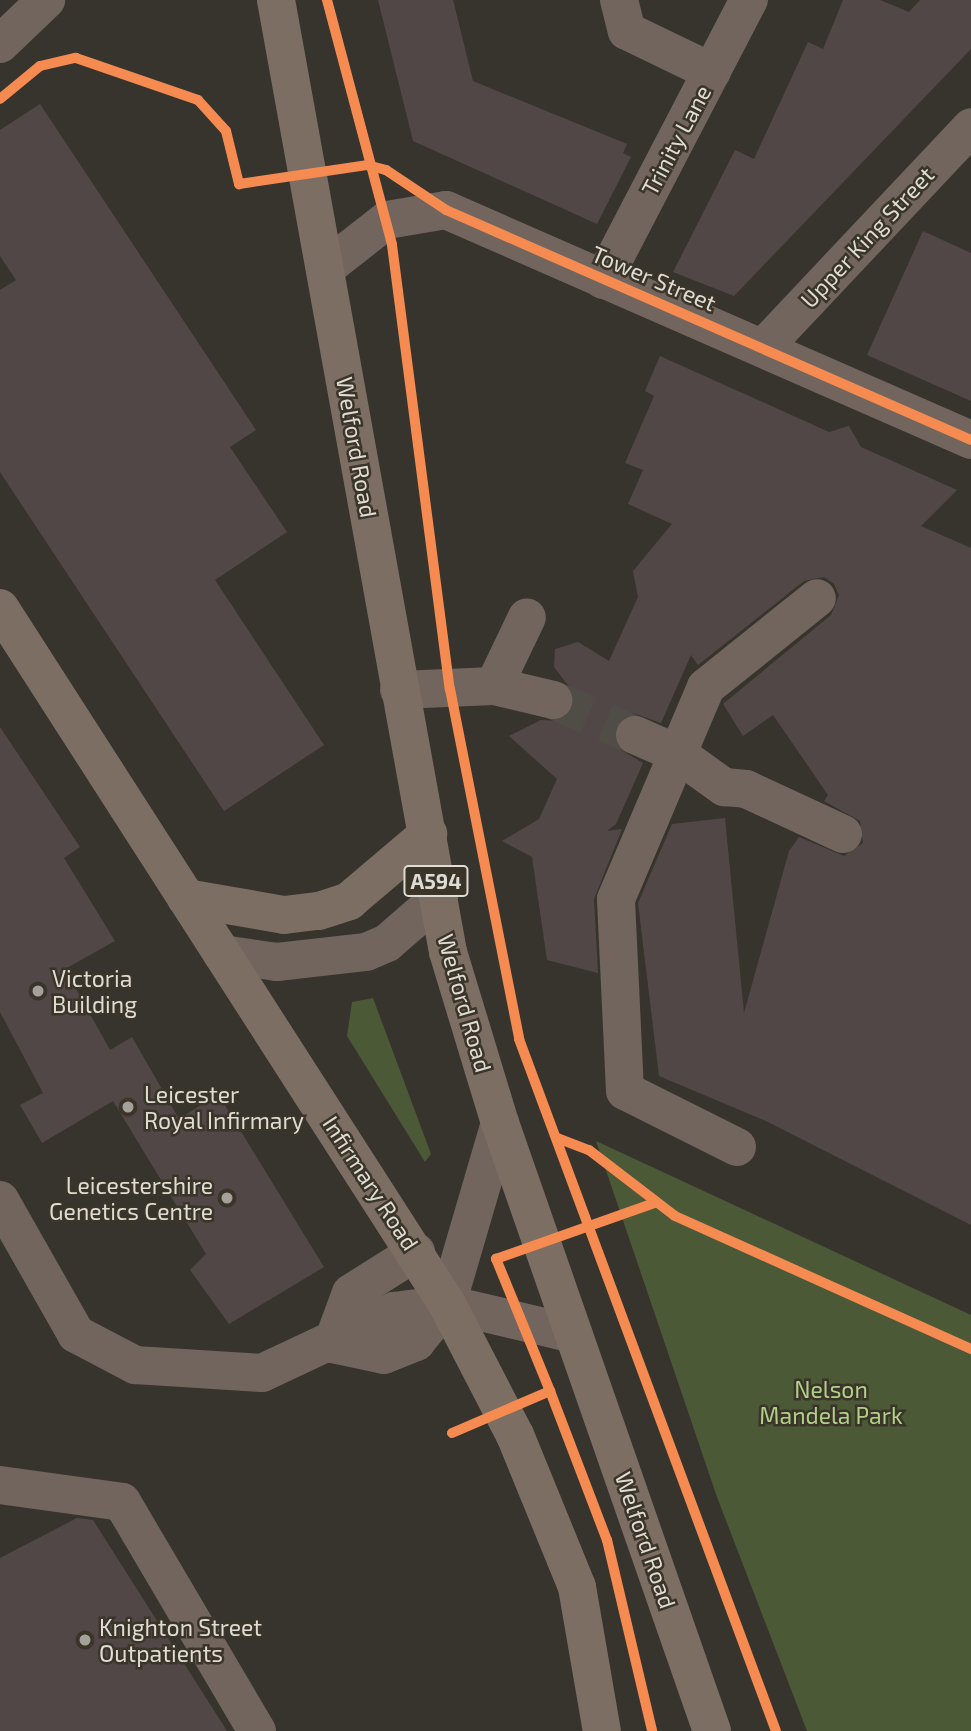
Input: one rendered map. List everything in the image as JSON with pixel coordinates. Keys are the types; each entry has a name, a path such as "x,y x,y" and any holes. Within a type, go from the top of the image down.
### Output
{"main road":[{"name":"Welford Road","path":"275,0 327,267 399,691 462,1004 500,1123 712,1731"},
{"name":"Infirmary Road","path":"0,608 447,1304 515,1434 577,1587 602,1731"},
{"name":"A594","path":"186,898 284,915 319,911 349,901 428,834"}],"street":[{"path":"1,38 46,0"},
{"path":"619,0 628,31 712,72"},
{"name":"Trinity Lane","path":"603,279 749,0"},
{"name":"Upper King Street","path":"764,347 971,127"},
{"name":"Tower Street","path":"327,267 387,220 446,210 764,347 971,440"},
{"path":"737,1147 625,1091 616,899 706,687 817,598"},
{"path":"494,686 527,617"},
{"path":"399,691 494,686 554,700"},
{"path":"635,734 678,754 724,787 746,789 843,834"},
{"path":"222,954 277,962 366,952 387,943 439,898"},
{"path":"447,1304 500,1123"},
{"path":"0,1200 76,1334 135,1365 262,1373 332,1344 394,1311 447,1304 574,1334"},
{"path":"332,1344 351,1293 416,1252"},
{"path":"0,1485 122,1502 257,1731"}],"green space":[{"path":"373,998 431,1154 425,1162 347,1036 352,1002"},
{"name":"Nelson Mandela Park","path":"596,1141 971,1315 971,1731 807,1731 717,1497"}],"building":[{"path":"378,0 453,0 473,81 627,144 623,153 631,157 597,224 413,141"},
{"path":"843,0 880,0 909,12 920,0 971,0 971,49 734,296 673,272 735,150 754,159 808,42 823,49"},
{"path":"40,104 256,430 230,447 287,532 215,580 324,745 224,811 0,472 0,290 16,280 0,256 0,130"},
{"path":"923,231 971,253 971,401 867,355"},
{"path":"660,356 829,432 849,426 861,447 957,490 921,526 971,548 971,1225 768,1122 659,1076 638,903 672,824 725,818 744,1013 789,851 799,837 844,856 863,843 860,821 824,801 828,795 773,715 743,736 723,704 831,615 839,595 834,584 824,577 804,581 698,665 691,655 661,723 633,713 615,726 618,748 643,763 616,824 607,831 622,829 594,899 598,973 547,960 532,857 502,841 539,819 557,779 509,736 541,720 560,721 574,706 574,693 554,667 555,649 578,642 609,661 638,597 633,571 672,524 628,504 643,470 625,463 654,396 645,391"},
{"path":"0,727 80,847 64,858 115,941 65,969 110,1050 132,1037 179,1119 218,1094 324,1267 229,1324 190,1270 206,1254 113,1101 42,1143 20,1105 43,1093 0,1012"},
{"name":"Knighton Street Outpatients","path":"77,1518 93,1520 227,1731 0,1731 0,1558"}],"tunnel":[{"path":"553,700 635,735"}],"cycle path":[{"path":"327,0 392,245 450,689 519,1039 776,1731"},
{"path":"0,99 40,66 76,58 198,100 226,131 239,184 367,165 386,170 446,210 971,440"},
{"path":"557,1138 589,1150 675,1216 971,1349"},
{"path":"452,1433 550,1391 496,1259 654,1203"},
{"path":"550,1391 607,1540 652,1731"}],"place":[{"name":"Victoria Building","path":"38,991"},
{"name":"Leicester Royal Infirmary","path":"128,1107"},
{"name":"Leicestershire Genetics Centre","path":"227,1198"},
{"name":"Knighton Street Outpatients","path":"85,1640"}]}
